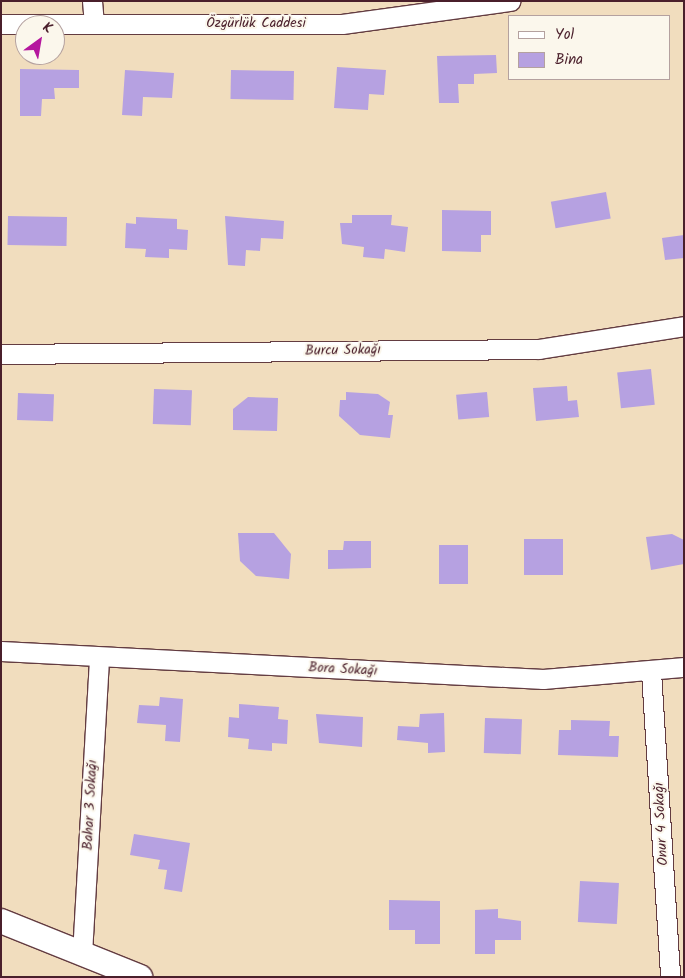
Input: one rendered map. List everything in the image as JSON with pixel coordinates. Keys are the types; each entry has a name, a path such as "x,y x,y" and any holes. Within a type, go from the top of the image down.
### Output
{"street":[{"path":"92,1 94,22"},
{"name":"Özgürlük Caddesi","path":"1,24 94,22 342,24 419,8 510,1"},
{"name":"Burcu Sokağı","path":"1,354 539,349 684,326"},
{"name":"Bora Sokağı","path":"1,651 543,679 651,672 684,667"},
{"name":"Bahar 3 Sokağı","path":"82,954 99,657"},
{"name":"Onur 4 Sokağı","path":"651,672 670,977"},
{"path":"1,921 140,977"}],"building":[{"path":"496,55 497,73 474,74 474,84 458,84 459,103 439,103 437,56"},
{"path":"337,67 386,70 384,95 369,94 368,110 334,108"},
{"path":"20,69 79,70 79,88 54,88 55,99 42,99 41,116 20,116"},
{"path":"125,70 174,73 172,98 143,97 142,116 122,115"},
{"path":"231,70 294,71 293,100 230,99"},
{"path":"606,192 611,219 556,228 551,202"},
{"path":"442,210 491,211 491,235 481,235 481,252 442,251"},
{"path":"352,215 392,215 391,225 408,227 405,252 385,249 384,259 363,257 364,247 342,244 340,223 352,223"},
{"path":"8,216 67,217 66,246 7,245"},
{"path":"225,216 284,221 283,239 261,238 260,251 246,250 245,266 228,265"},
{"path":"136,217 177,219 177,229 188,230 187,250 169,249 169,258 145,257 146,249 125,248 126,223 136,224"},
{"path":"684,235 684,258 665,260 662,238"},
{"path":"651,369 655,405 621,408 617,373"},
{"path":"567,386 568,401 577,400 579,417 536,421 533,388"},
{"path":"154,389 192,390 191,425 153,424"},
{"path":"346,392 378,394 390,402 388,415 393,415 390,438 360,435 339,416 340,400 346,400"},
{"path":"487,392 489,417 458,420 456,395"},
{"path":"18,393 54,394 53,421 17,420"},
{"path":"248,397 278,398 277,431 233,430 233,409"},
{"path":"238,533 274,533 291,554 289,579 256,576 240,561"},
{"path":"672,534 684,540 684,564 651,570 646,537"},
{"path":"524,539 563,539 563,575 524,575"},
{"path":"344,541 371,541 371,568 328,569 328,550 343,550"},
{"path":"439,545 468,545 468,584 439,584"},
{"path":"160,697 183,699 180,742 165,741 166,725 137,723 139,705 159,706"},
{"path":"239,704 279,707 278,719 288,720 287,744 272,743 272,751 248,749 249,739 228,737 229,717 239,718"},
{"path":"444,713 445,752 428,753 428,743 397,740 398,726 419,727 420,714"},
{"path":"316,714 363,717 362,747 319,743"},
{"path":"485,718 522,719 521,754 484,753"},
{"path":"571,720 610,721 609,736 619,736 618,757 558,755 559,730 571,730"},
{"path":"134,834 190,843 182,892 164,889 167,870 158,869 160,860 130,855"},
{"path":"580,881 619,883 617,924 578,922"},
{"path":"389,900 440,901 440,944 415,944 415,930 389,930"},
{"path":"498,909 498,918 521,921 521,940 495,940 495,954 475,954 475,910"}]}
